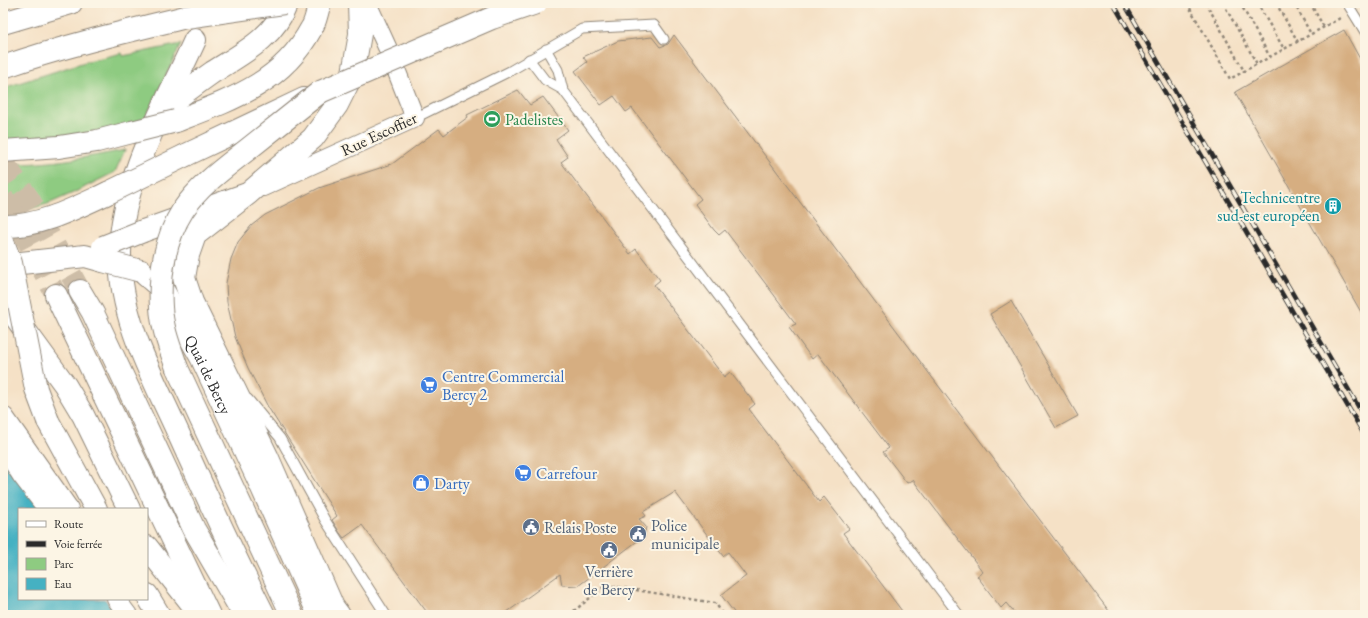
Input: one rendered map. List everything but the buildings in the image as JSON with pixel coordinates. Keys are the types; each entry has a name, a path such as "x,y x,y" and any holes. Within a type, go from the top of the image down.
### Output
{"main road":[{"path":"3,23 72,3"},
{"path":"3,67 108,35 186,17 284,3"},
{"path":"264,615 232,551 150,370 132,326 123,284 120,252 125,215 144,148 170,114 213,73 251,49 269,34 283,14 287,3"},
{"path":"3,151 59,147 96,141 132,132 170,114 222,103 248,91 270,78 294,56 312,28 320,3"},
{"name":"Quai de Bercy","path":"339,615 333,607 267,456 192,302 184,278 188,255 195,235 249,193 313,138 337,105 353,73 360,34 359,3"},
{"path":"3,226 30,223 61,214 320,92 492,18 536,3"},
{"path":"170,114 195,40"},
{"path":"292,615 177,368 166,335 161,307 161,283 164,260 171,236 183,210 210,179 320,92"},
{"name":"Rue Escoffier","path":"97,254 143,231 249,193"},
{"path":"3,242 11,263 36,389 48,421 95,508"},
{"name":"Quai de Bercy","path":"3,265 97,254 141,272 163,290 201,357 319,615"},
{"path":"80,291 93,313 194,528 244,615"},
{"path":"56,295 208,615"},
{"path":"3,300 68,391 83,415 129,508"},
{"path":"3,418 66,508"},
{"path":"148,548 201,615"},
{"path":"148,597 158,615"},
{"path":"144,600 158,615"}],"street":[{"path":"367,3 388,48 415,118"},
{"name":"Rue Escoffier","path":"249,193 415,118"},
{"path":"3,447 21,475 46,508"},
{"path":"117,600 128,615"}],"lane":[{"path":"1347,3 1365,32"},
{"name":"Rue Escoffier","path":"415,118 529,59 582,29 654,24 664,39"},
{"path":"546,49 558,70 563,90 960,615"},
{"path":"529,59 545,80 563,90"},
{"path":"226,370 280,438 325,520 386,615"}],"path":[{"path":"1187,3 1230,79 1343,16"},
{"path":"1206,3 1244,72"},
{"path":"1223,3 1257,64"},
{"path":"1240,3 1270,57"},
{"path":"1257,3 1284,50"},
{"path":"1276,3 1298,42"},
{"path":"1294,3 1311,34"},
{"path":"1310,3 1324,27"},
{"path":"569,615 606,586 715,603 724,615"}],"green space":[{"path":"181,44 145,119 117,130 3,143 3,88 88,61 122,53 123,56"},
{"path":"125,150 115,172 48,204 3,215 3,164 49,162"}],"water":[{"path":"3,455 40,508 18,508 18,600 106,600 116,615 3,615"}],"tunnel":[{"path":"3,162 29,199 80,291"},
{"path":"3,198 12,211 56,295"}],"railway":[{"path":"1113,3 1365,436"},
{"path":"1124,3 1365,418"}],"place":[{"name":"Padelistes","path":"492,119"},
{"name":"Technicentre sud-est européen","path":"1333,206"},
{"name":"Centre Commercial Bercy 2","path":"429,385"},
{"name":"Carrefour","path":"523,473"},
{"name":"Darty","path":"421,483"},
{"name":"Relais Poste","path":"531,527"},
{"name":"Police municipale","path":"638,534"},
{"name":"Verrière de Bercy","path":"609,550"}]}
